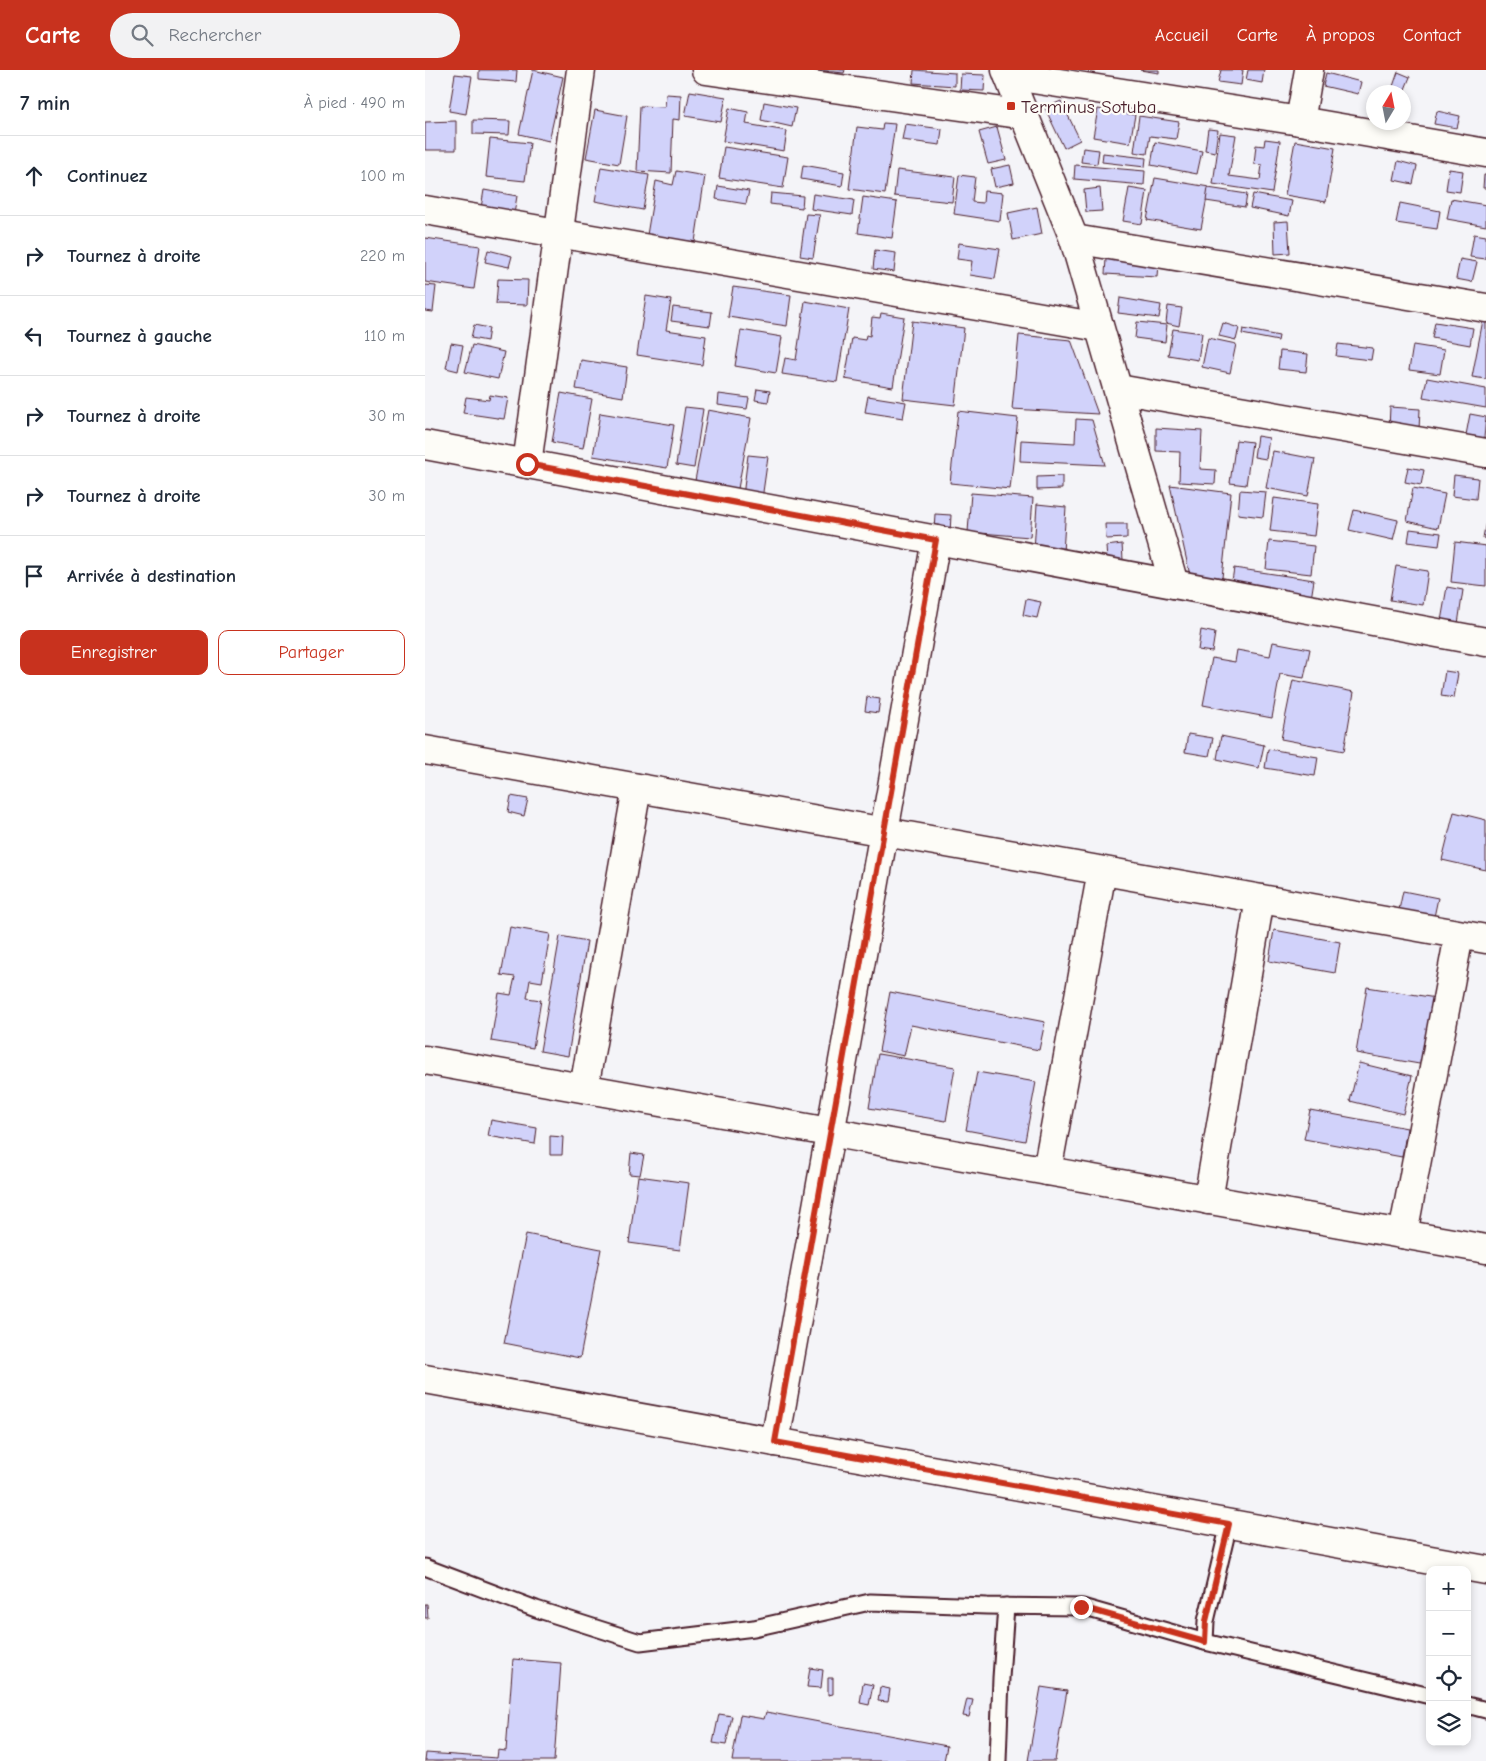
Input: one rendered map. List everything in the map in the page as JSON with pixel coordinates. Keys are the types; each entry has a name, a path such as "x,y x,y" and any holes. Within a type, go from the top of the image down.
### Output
{"street":[{"path":"527,464 581,70"},
{"path":"706,70 1025,115"},
{"path":"1300,121 1309,70"},
{"path":"1007,72 1074,239 1174,584"},
{"path":"1007,72 1486,153"},
{"path":"425,210 1099,327"},
{"path":"1074,239 1486,308"},
{"path":"1118,389 1486,454"},
{"path":"425,446 1486,642"},
{"path":"775,1442 936,540"},
{"path":"425,750 1486,940"},
{"path":"584,1088 637,788"},
{"path":"1047,1171 1102,871"},
{"path":"1208,1200 1260,899"},
{"path":"1403,1234 1459,935"},
{"path":"425,1060 1486,1249"},
{"path":"425,1379 1486,1570"}],"lane":[{"path":"1205,1642 1206,1621 1229,1524"},
{"path":"425,1567 536,1609 640,1642 754,1628 870,1602 1081,1607 1205,1642 1426,1695"},
{"path":"998,1761 1006,1606"},
{"path":"1471,1707 1486,1710"}],"building":[{"path":"479,70 517,70 516,82 479,79"},
{"path":"533,70 563,77 549,141 519,134"},
{"path":"814,70 845,70 844,73"},
{"path":"914,70 955,73 955,86 913,83"},
{"path":"1140,70 1159,70 1159,73"},
{"path":"1221,70 1243,70 1241,85 1218,82"},
{"path":"1248,70 1264,70 1262,83 1246,80"},
{"path":"1398,72 1410,77 1407,85 1393,85"},
{"path":"1326,73 1361,82 1358,94 1323,86"},
{"path":"455,74 472,76 466,114 449,111"},
{"path":"961,74 985,75 984,91 960,90"},
{"path":"690,91 726,97 721,122 685,116"},
{"path":"666,94 681,95 680,120 673,119 671,173 637,171 640,106 665,107"},
{"path":"1061,101 1080,140 1064,148 1045,108"},
{"path":"764,102 796,108 792,127 761,120"},
{"path":"729,108 748,112 746,124 787,131 784,151 723,141"},
{"path":"1098,109 1135,115 1130,143 1093,137"},
{"path":"595,110 627,116 619,164 586,158"},
{"path":"1437,111 1460,116 1457,128 1434,124"},
{"path":"1139,116 1179,122 1176,139 1150,136 1147,154 1134,152"},
{"path":"473,120 510,121 509,135 473,134"},
{"path":"456,121 456,150 425,150 425,122"},
{"path":"883,123 895,124 885,194 849,189 857,127 882,130"},
{"path":"905,124 942,129 940,145 902,140"},
{"path":"997,127 1006,160 988,164 979,132"},
{"path":"1208,129 1218,130 1215,152 1205,150"},
{"path":"1220,133 1236,135 1229,176 1260,180 1262,165 1254,164 1256,145 1264,146 1265,139 1280,141 1272,193 1213,184"},
{"path":"490,139 530,143 525,181 486,177"},
{"path":"1295,141 1335,148 1326,202 1285,195"},
{"path":"1155,142 1202,151 1197,174 1151,165"},
{"path":"724,147 788,157 783,188 719,178"},
{"path":"1083,148 1099,150 1097,164 1081,162"},
{"path":"1103,153 1146,158 1145,167 1102,162"},
{"path":"1398,161 1417,166 1413,184 1394,180"},
{"path":"803,165 844,172 842,186 801,179"},
{"path":"1010,165 1014,183 995,187 991,169"},
{"path":"1075,165 1145,171 1144,185 1074,179"},
{"path":"601,167 649,175 643,210 595,201"},
{"path":"1449,169 1463,171 1460,192 1446,190"},
{"path":"897,170 955,177 952,202 894,196"},
{"path":"676,171 705,176 695,242 647,235 656,181 673,185"},
{"path":"959,175 975,177 972,202 983,203 984,191 1003,193 1000,221 954,214"},
{"path":"1484,175 1486,175 1486,188 1483,188"},
{"path":"1155,178 1209,187 1201,229 1147,220"},
{"path":"718,186 749,191 746,204 716,199"},
{"path":"1100,188 1102,211 1086,212 1084,190"},
{"path":"1129,188 1147,191 1142,224 1123,221"},
{"path":"1208,188 1247,194 1245,207 1206,201"},
{"path":"484,190 517,196 514,214 481,208"},
{"path":"771,193 803,196 802,208 770,204"},
{"path":"813,194 854,200 852,215 811,209"},
{"path":"1253,194 1292,201 1289,216 1250,208"},
{"path":"863,197 897,202 892,238 858,233"},
{"path":"1451,199 1486,205 1486,226 1447,219"},
{"path":"1400,203 1440,211 1437,229 1396,223"},
{"path":"1037,207 1042,234 1013,240 1008,213"},
{"path":"806,214 820,215 813,258 800,256"},
{"path":"1288,221 1290,253 1275,254 1274,222"},
{"path":"1474,234 1486,236 1486,259 1470,257"},
{"path":"425,238 480,246 474,289 425,282"},
{"path":"959,243 1000,249 995,279 970,275 972,261 957,259"},
{"path":"488,250 512,256 509,267 485,262"},
{"path":"875,250 896,253 894,272 873,269"},
{"path":"1106,259 1158,262 1157,277 1105,274"},
{"path":"1460,259 1477,262 1472,282 1456,279"},
{"path":"498,279 528,280 527,305 496,304"},
{"path":"425,285 436,286 433,312 425,311"},
{"path":"733,287 791,295 787,326 728,317"},
{"path":"646,296 671,300 666,330 706,336 702,365 637,355"},
{"path":"1120,298 1161,305 1159,318 1118,313"},
{"path":"805,301 849,309 837,382 782,374 785,358 796,360"},
{"path":"1168,306 1182,308 1179,326 1166,323"},
{"path":"673,307 712,312 710,326 671,321"},
{"path":"881,313 904,317 893,387 845,379 852,338 865,340 866,335 870,336 872,317 880,318"},
{"path":"1483,320 1486,321 1486,379 1472,377"},
{"path":"912,321 964,328 955,405 903,399"},
{"path":"1137,322 1167,325 1165,342 1135,338"},
{"path":"1435,322 1473,328 1470,345 1432,338"},
{"path":"1223,323 1239,328 1236,340 1219,336"},
{"path":"474,325 489,328 487,341 471,338"},
{"path":"1173,329 1202,333 1198,360 1168,355"},
{"path":"1243,329 1279,336 1278,341 1242,334"},
{"path":"741,330 782,337 776,373 735,366"},
{"path":"1019,335 1071,340 1098,414 1012,409"},
{"path":"1208,338 1236,344 1230,373 1202,367"},
{"path":"451,343 463,345 458,371 446,368"},
{"path":"1338,344 1373,348 1371,360 1336,356"},
{"path":"472,345 504,352 498,379 465,372"},
{"path":"1413,345 1444,350 1440,374 1409,370"},
{"path":"1280,351 1308,354 1306,372 1278,369"},
{"path":"581,360 627,367 623,397 576,389"},
{"path":"1427,378 1486,389 1486,408 1423,397"},
{"path":"757,389 770,391 768,402 755,400"},
{"path":"561,393 592,399 583,448 552,442"},
{"path":"719,394 749,398 747,409 718,405"},
{"path":"490,395 508,398 504,419 463,413 466,397 489,400"},
{"path":"868,396 906,402 903,418 865,412"},
{"path":"685,407 703,409 694,468 676,465"},
{"path":"1390,407 1420,409 1419,430 1389,428"},
{"path":"708,410 751,418 737,494 694,486"},
{"path":"958,411 1018,418 1010,489 950,483"},
{"path":"600,413 674,425 667,468 593,456"},
{"path":"1470,414 1486,417 1484,438 1466,435"},
{"path":"1076,419 1092,420 1105,465 1020,461 1021,440 1075,443"},
{"path":"1156,428 1202,431 1200,469 1216,470 1215,484 1179,482 1180,452 1156,451"},
{"path":"1257,436 1269,438 1266,459 1254,457"},
{"path":"1236,440 1252,442 1246,485 1230,483"},
{"path":"1273,451 1315,459 1308,496 1266,488"},
{"path":"748,455 768,457 762,499 743,496"},
{"path":"1408,467 1424,470 1421,485 1405,482"},
{"path":"1454,475 1478,478 1476,499 1452,496"},
{"path":"1062,476 1062,489 1037,490 1037,477"},
{"path":"1170,485 1231,493 1221,587 1191,580"},
{"path":"1413,488 1445,494 1438,528 1407,521"},
{"path":"1240,490 1266,492 1263,517 1238,514"},
{"path":"971,493 1033,498 1030,537 968,532"},
{"path":"1274,498 1318,504 1314,536 1270,531"},
{"path":"1037,504 1066,507 1063,552 1034,550"},
{"path":"1354,510 1398,520 1393,540 1349,530"},
{"path":"935,514 951,515 950,533 934,531"},
{"path":"1486,521 1486,539 1483,538"},
{"path":"1105,524 1127,524 1127,538 1106,539"},
{"path":"1410,529 1441,533 1439,546 1408,542"},
{"path":"1269,541 1314,546 1311,574 1266,569"},
{"path":"1455,542 1486,546 1486,586 1451,582"},
{"path":"1122,544 1123,560 1107,561 1106,546"},
{"path":"1396,566 1428,571 1423,605 1390,600"},
{"path":"1234,568 1314,580 1311,599 1231,588"},
{"path":"1447,587 1463,590 1458,624 1441,621"},
{"path":"1026,599 1041,602 1037,618 1023,615"},
{"path":"1201,630 1215,633 1212,652 1198,650"},
{"path":"1273,642 1310,649 1304,678 1280,674 1272,718 1203,705 1212,658 1235,662 1237,650 1270,656"},
{"path":"1445,671 1458,673 1454,698 1441,696"},
{"path":"1293,680 1354,692 1344,751 1281,739"},
{"path":"867,697 880,699 878,713 865,711"},
{"path":"1188,734 1213,738 1209,756 1185,752"},
{"path":"1221,736 1264,745 1259,768 1217,759"},
{"path":"1268,749 1318,757 1315,776 1265,768"},
{"path":"511,796 528,799 524,816 508,812"},
{"path":"1454,812 1486,820 1486,870 1442,860"},
{"path":"1403,891 1438,898 1434,917 1399,910"},
{"path":"510,927 550,934 542,982 530,980 527,998 541,1000 533,1048 491,1041 499,993 511,995 515,977 501,975"},
{"path":"1274,930 1340,942 1335,973 1269,961"},
{"path":"560,936 587,941 568,1056 540,1051"},
{"path":"1367,987 1436,998 1425,1065 1356,1053"},
{"path":"890,992 1045,1022 1039,1050 911,1025 904,1056 879,1051"},
{"path":"878,1054 955,1067 946,1121 869,1108"},
{"path":"1359,1063 1412,1076 1403,1114 1350,1101"},
{"path":"977,1072 1036,1082 1025,1141 966,1130"},
{"path":"1310,1110 1407,1128 1402,1157 1304,1139"},
{"path":"491,1120 537,1128 535,1144 488,1136"},
{"path":"550,1136 563,1137 562,1155 550,1155"},
{"path":"631,1153 644,1155 640,1175 629,1174"},
{"path":"638,1176 689,1183 680,1250 629,1243"},
{"path":"526,1234 601,1249 580,1358 504,1343"},
{"path":"425,1604 427,1604 428,1618 425,1618"},
{"path":"513,1659 561,1663 554,1761 425,1761 426,1753 497,1758 498,1750 506,1751"},
{"path":"810,1668 823,1670 821,1688 807,1687"},
{"path":"828,1678 833,1678 833,1694 828,1695"},
{"path":"863,1683 873,1685 869,1705 860,1703"},
{"path":"880,1687 890,1689 888,1702 878,1701"},
{"path":"1041,1687 1067,1691 1055,1761 1028,1761"},
{"path":"967,1699 973,1700 969,1717 963,1716"},
{"path":"766,1712 947,1746 944,1761 732,1761 740,1715 764,1719"},
{"path":"719,1714 732,1716 726,1745 713,1743"}],"place":[{"name":"Terminus Sotuba","path":"1011,106"}],"route":[{"path":"527,464 936,540 775,1442 1229,1524 1206,1621 1205,1642 1081,1607"}]}
